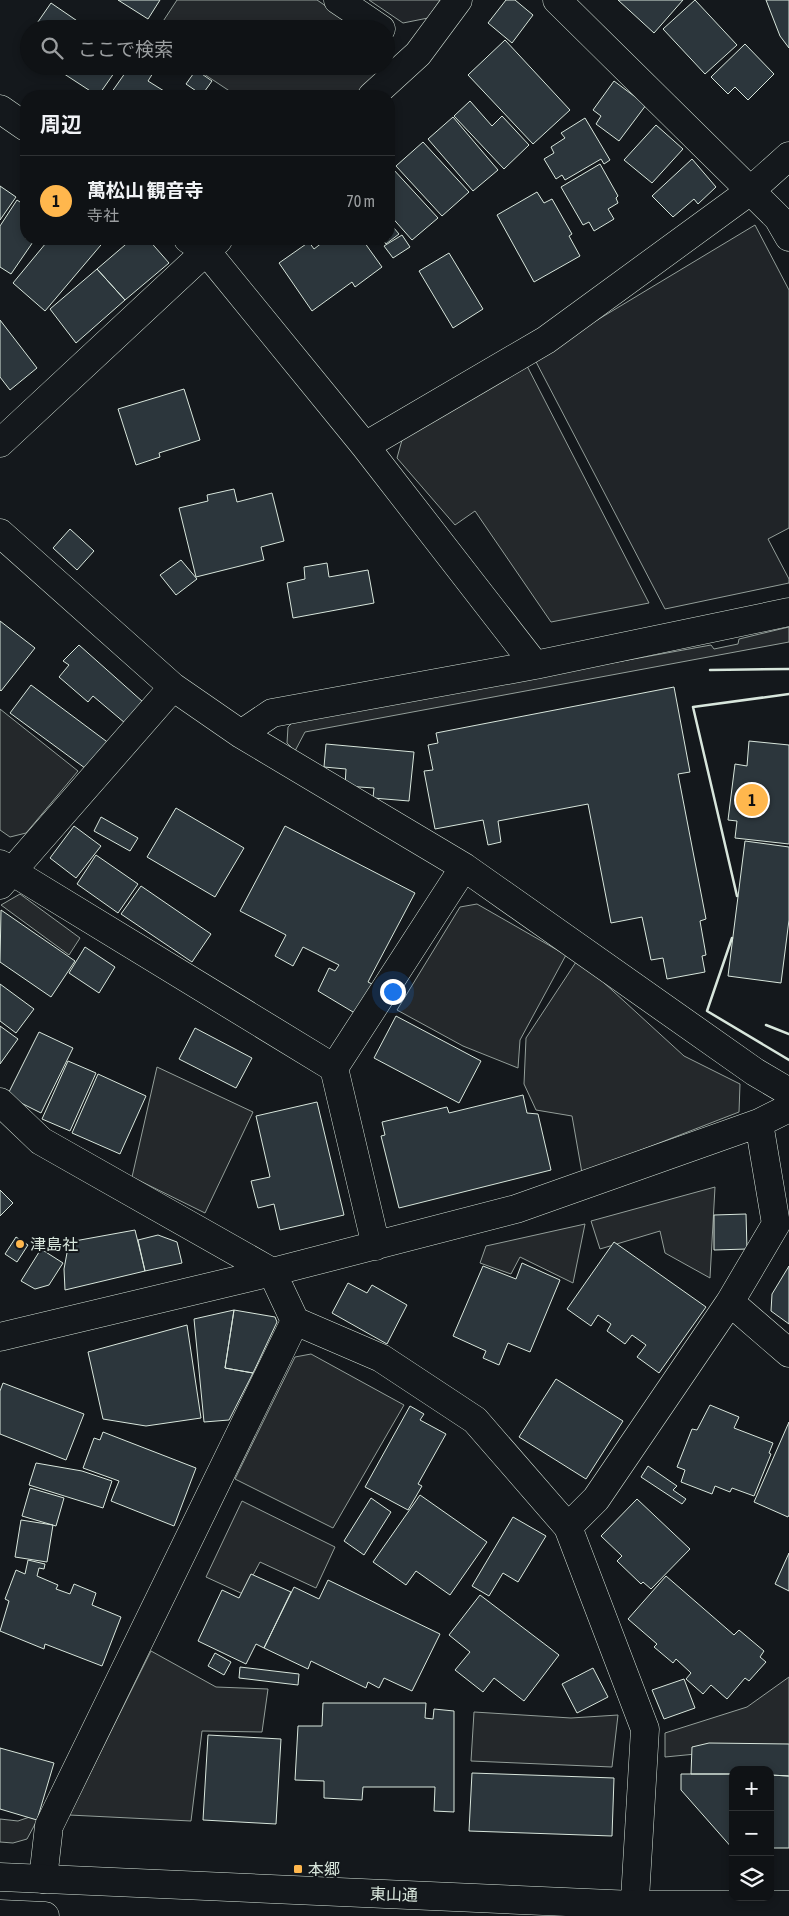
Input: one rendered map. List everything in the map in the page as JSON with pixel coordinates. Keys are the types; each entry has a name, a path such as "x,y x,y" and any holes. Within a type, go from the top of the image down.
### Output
{"main road":[{"path":"338,0 368,20"},
{"path":"379,90 418,54 458,0"},
{"path":"557,0 778,218 789,237"},
{"path":"395,38 418,54"},
{"path":"0,108 20,123"},
{"path":"365,446 546,340 750,191 789,156"},
{"path":"0,443 203,245"},
{"path":"207,245 535,665"},
{"path":"0,533 173,687 241,734 464,867 747,1066 789,1092"},
{"path":"241,734 272,712 535,665 789,612"},
{"path":"173,687 4,874 334,1068"},
{"path":"376,1246 334,1068 464,867"},
{"path":"0,1102 41,1141 272,1272 295,1321 381,1358 475,1420 568,1527 645,1729 634,1910"},
{"path":"0,1337 272,1272 516,1210 759,1122 789,1108"},
{"path":"568,1527 596,1499 730,1302 776,1224 759,1122"},
{"path":"730,1302 789,1353"},
{"path":"43,1879 50,1826 295,1321"},
{"name":"東山通","path":"0,1877 634,1910 789,1905"},
{"path":"0,1914 45,1916"}],"shaded area":[{"path":"177,0 317,0 347,20 164,20"},
{"path":"369,0 440,0 428,18 403,23"},
{"path":"206,75 380,75 364,90 228,90"},
{"path":"755,225 789,290 789,528 768,539 789,579 789,583 665,609 534,358"},
{"path":"525,362 649,603 551,622 475,511 455,525 397,458 402,440"},
{"path":"789,627 789,642 305,732 295,751 287,743 288,727 295,720 711,645 714,649 738,644 739,639"},
{"path":"0,709 78,771 26,833 10,837 0,830"},
{"path":"20,894 80,938 69,955 1,905"},
{"path":"477,904 566,955 520,1040 518,1068 463,1046 397,1010 460,907"},
{"path":"578,959 684,1056 740,1084 739,1112 582,1173 572,1116 536,1110 524,1084 526,1038"},
{"path":"157,1067 253,1112 205,1213 132,1177"},
{"path":"715,1187 710,1278 665,1253 660,1231 600,1249 591,1221"},
{"path":"585,1224 573,1283 520,1257 511,1274 480,1263 486,1246"},
{"path":"311,1354 404,1405 333,1528 235,1479 295,1357"},
{"path":"242,1501 335,1547 316,1588 260,1562 243,1594 206,1577"},
{"path":"151,1651 216,1687 268,1689 262,1732 202,1731 191,1821 69,1815"},
{"path":"789,1677 789,1745 665,1757 665,1733 747,1707"},
{"path":"474,1712 571,1718 618,1715 612,1767 471,1761"},
{"path":"41,1813 27,1839 13,1843 0,1842 0,1819 18,1821"}],"building":[{"path":"118,0 160,0 148,19"},
{"path":"506,0 515,0 533,15 512,43 488,23"},
{"path":"618,0 683,0 654,33"},
{"path":"695,0 737,45 705,74 663,29"},
{"path":"766,0 789,0 789,48 780,36"},
{"path":"51,3 76,20 39,20"},
{"path":"505,40 570,110 533,144 468,75"},
{"path":"745,44 774,74 748,100 735,87 728,94 711,77"},
{"path":"66,75 113,75 102,90 89,90"},
{"path":"124,75 152,75 148,81 162,90 113,90"},
{"path":"192,75 203,75 212,81 206,90 195,90 186,84"},
{"path":"614,81 646,105 619,141 596,124 601,116 593,110"},
{"path":"470,101 492,126 502,116 529,145 504,169 454,116"},
{"path":"453,117 498,170 473,191 428,139"},
{"path":"585,118 610,160 604,164 601,159 565,180 562,175 556,179 544,159 554,153 551,147 565,138 561,133"},
{"path":"656,125 683,149 652,183 624,160"},
{"path":"423,142 469,192 442,216 396,166"},
{"path":"692,159 716,187 698,204 694,199 673,217 652,196"},
{"path":"600,164 618,196 616,198 618,203 608,209 614,219 594,231 589,222 583,225 561,187"},
{"path":"395,171 438,218 412,240 395,221"},
{"path":"0,186 16,197 0,220"},
{"path":"537,192 544,203 552,199 572,234 569,236 580,256 534,282 497,215"},
{"path":"17,200 20,202 20,245 31,245 11,274 0,267 0,226"},
{"path":"395,229 399,234 395,237"},
{"path":"402,235 410,247 393,258 384,246 395,245 395,239"},
{"path":"44,245 101,245 45,311 13,283"},
{"path":"125,245 153,245 169,263 125,300 97,269"},
{"path":"305,245 311,245 314,249 319,245 366,245 382,267 355,287 352,282 312,311 279,263"},
{"path":"449,253 483,309 453,328 419,271"},
{"path":"97,269 125,300 76,343 50,309"},
{"path":"0,320 37,368 10,390 0,377"},
{"path":"184,389 200,440 159,453 160,457 136,465 118,409"},
{"path":"234,489 237,502 272,493 284,541 261,547 264,560 196,577 179,508 208,501 207,495"},
{"path":"70,529 94,551 77,570 53,548"},
{"path":"181,560 197,579 176,595 160,575"},
{"path":"327,563 329,577 368,570 374,603 293,618 287,583 305,579 304,567"},
{"path":"0,621 35,648 1,691 0,690"},
{"path":"79,645 143,702 125,723 93,696 88,702 59,677 69,665 63,661"},
{"path":"31,685 110,744 89,771 10,713"},
{"path":"674,687 690,772 678,774 706,919 700,921 706,955 702,956 705,972 667,979 663,958 651,960 642,917 611,923 588,804 498,821 501,842 488,845 483,820 435,829 424,771 433,770 428,745 438,743 436,733"},
{"path":"749,741 789,745 789,844 735,838 737,821 728,820 735,764 747,766"},
{"path":"326,744 414,752 409,801 373,798 374,788 345,786 346,769 324,767"},
{"path":"176,808 244,848 215,897 147,857"},
{"path":"101,817 138,838 130,851 94,831"},
{"path":"74,826 101,846 76,878 50,858"},
{"path":"285,826 415,893 368,982 374,985 358,1015 318,991 329,968 335,971 339,965 303,947 293,966 275,956 286,935 240,911"},
{"path":"745,841 789,847 789,920 781,983 728,976"},
{"path":"96,855 138,884 118,913 77,884"},
{"path":"141,886 211,934 192,962 121,914"},
{"path":"1,910 75,961 51,997 0,962"},
{"path":"85,947 115,967 99,993 69,973"},
{"path":"0,984 34,1009 16,1033 0,1021"},
{"path":"396,1016 481,1061 459,1103 374,1058"},
{"path":"0,1026 18,1039 0,1064"},
{"path":"195,1028 252,1058 236,1088 179,1059"},
{"path":"39,1032 73,1048 41,1113 7,1096"},
{"path":"68,1061 96,1073 70,1131 42,1119"},
{"path":"98,1074 146,1096 120,1154 72,1133"},
{"path":"523,1095 527,1113 538,1114 551,1170 399,1208 381,1136 385,1135 382,1122 447,1107 449,1113"},
{"path":"317,1102 344,1215 280,1230 274,1204 258,1208 251,1181 270,1177 256,1116"},
{"path":"0,1190 13,1203 0,1216"},
{"path":"746,1214 747,1249 714,1250 714,1215"},
{"path":"135,1230 145,1271 65,1290 64,1269 69,1242"},
{"path":"158,1235 177,1242 182,1263 145,1271 138,1240"},
{"path":"16,1237 28,1245 17,1262 5,1254"},
{"path":"614,1242 706,1307 659,1373 637,1357 646,1345 632,1335 625,1344 607,1331 611,1324 598,1315 591,1326 567,1309"},
{"path":"41,1249 63,1263 49,1285 35,1289 21,1281"},
{"path":"522,1263 560,1280 530,1352 508,1343 499,1365 483,1358 486,1351 453,1336 483,1266 516,1279"},
{"path":"789,1266 789,1324 771,1311 772,1294"},
{"path":"348,1283 367,1293 372,1285 407,1305 387,1344 332,1313"},
{"path":"234,1310 225,1368 253,1373 229,1420 204,1422 194,1319"},
{"path":"234,1310 275,1317 277,1322 253,1373 225,1368"},
{"path":"187,1325 201,1418 146,1426 103,1419 88,1352"},
{"path":"556,1379 623,1421 586,1479 519,1437"},
{"path":"3,1383 84,1414 66,1460 0,1434 0,1391"},
{"path":"710,1405 739,1417 734,1428 773,1443 769,1453 771,1454 754,1496 732,1488 730,1492 715,1486 712,1494 681,1482 685,1470 677,1467 692,1429 697,1430"},
{"path":"410,1406 424,1414 420,1420 446,1434 418,1484 422,1486 408,1510 365,1487"},
{"path":"789,1422 789,1515 788,1517 754,1502"},
{"path":"103,1432 196,1468 174,1526 111,1501 119,1481 83,1468 94,1438 100,1440"},
{"path":"36,1463 82,1471 112,1481 103,1508 29,1485"},
{"path":"648,1466 677,1486 673,1490 686,1499 682,1504 641,1477"},
{"path":"30,1488 64,1498 56,1526 22,1516"},
{"path":"420,1495 487,1542 450,1595 416,1571 406,1585 373,1562"},
{"path":"371,1498 391,1512 364,1555 344,1541"},
{"path":"637,1499 690,1549 651,1589 643,1582 641,1584 617,1561 622,1556 601,1536"},
{"path":"513,1517 546,1536 518,1582 503,1573 489,1596 472,1586"},
{"path":"21,1520 53,1525 47,1562 15,1557"},
{"path":"789,1553 789,1591 775,1584"},
{"path":"28,1560 45,1564 44,1569 39,1568 37,1576 58,1585 56,1589 70,1594 74,1584 96,1593 92,1605 121,1617 102,1666 45,1644 44,1649 0,1631 9,1601 5,1599 16,1570 25,1574"},
{"path":"251,1574 291,1592 264,1648 256,1644 246,1664 198,1641 222,1590 239,1598"},
{"path":"666,1576 734,1635 739,1630 764,1651 760,1657 766,1662 749,1681 745,1678 727,1699 711,1685 703,1694 686,1679 691,1673 676,1659 673,1663 654,1647 657,1644 628,1619"},
{"path":"328,1580 440,1634 412,1691 384,1678 379,1688 368,1682 366,1688 311,1661 308,1669 264,1648 294,1587 319,1599"},
{"path":"480,1595 559,1655 524,1701 494,1678 483,1692 455,1670 470,1652 449,1635"},
{"path":"215,1653 231,1662 224,1675 208,1666"},
{"path":"240,1667 299,1674 298,1685 239,1678"},
{"path":"593,1668 608,1697 577,1713 562,1684"},
{"path":"684,1679 695,1708 664,1719 652,1690"},
{"path":"323,1703 426,1703 425,1718 433,1719 434,1709 454,1711 454,1812 434,1811 435,1787 363,1787 362,1800 324,1798 324,1781 295,1780 298,1726 322,1726"},
{"path":"208,1735 281,1739 276,1824 203,1820"},
{"path":"709,1743 789,1744 789,1776 774,1775 774,1766 729,1766 729,1774 691,1774 692,1747"},
{"path":"0,1748 54,1763 37,1820 0,1809"},
{"path":"472,1773 614,1778 612,1836 469,1831"},
{"path":"681,1774 729,1774 729,1844 681,1790"},
{"path":"774,1775 789,1776 789,1848 774,1848"}],"wall":[{"path":"710,670 789,669"},
{"path":"737,896 693,707 789,694"},
{"path":"732,938 707,1011 789,1060"},
{"path":"766,1025 789,1034"}],"place":[{"name":"萬松山 観音寺","path":"752,800"},
{"name":"津島社","path":"20,1244"},
{"name":"本郷","path":"298,1869"}]}
